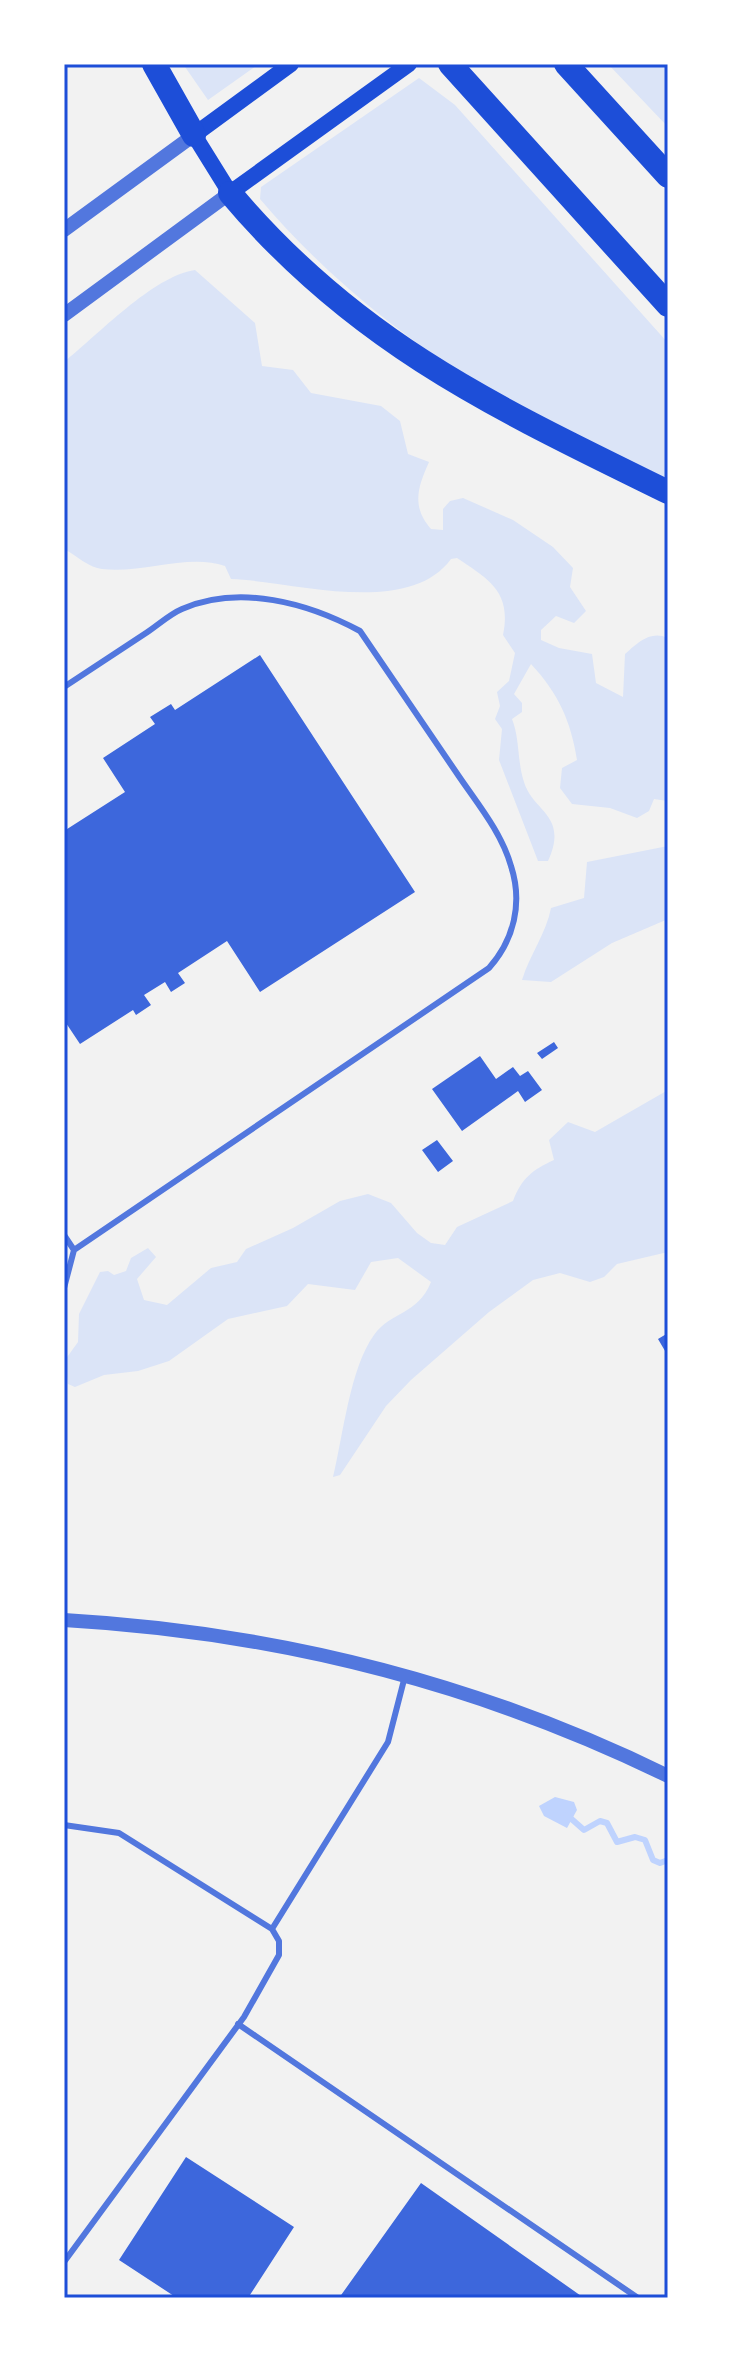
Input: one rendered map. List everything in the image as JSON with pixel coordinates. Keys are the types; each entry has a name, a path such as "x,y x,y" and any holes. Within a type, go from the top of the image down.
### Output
{"highway":[{"path":"154,64 194,135"},
{"path":"450,64 668,305"},
{"path":"566,64 668,176"},
{"path":"230,193 256,224 324,289 416,359 505,413 668,492"}],"main road":[{"path":"291,64 194,135 230,193 409,64"}],"street":[{"path":"64,230 194,135"},
{"path":"64,315 230,193"},
{"path":"64,1620 251,1640 405,1674 547,1723 668,1776"}],"lane":[{"path":"64,687 181,609 220,599 254,599 293,603 328,614 360,631 494,828 511,866 516,893 513,930 505,949 489,968 74,1250 64,1288"},
{"path":"64,1235 74,1250"},
{"path":"272,1929 388,1742 405,1674"},
{"path":"64,1825 119,1833 272,1929 279,1941 277,1962 238,2024 64,2262"},
{"path":"238,2024 638,2298"}],"shaded area":[{"path":"183,64 259,64 208,100"},
{"path":"608,64 668,64 668,127"},
{"path":"419,78 455,105 668,343 668,482 520,408 443,361 333,275 260,199 261,187"},
{"path":"195,270 255,323 262,366 293,370 311,393 381,406 400,421 408,454 429,462 418,496 421,512 431,529 443,530 443,509 450,501 463,498 513,520 553,547 573,568 570,587 586,611 574,623 556,616 541,630 541,640 559,648 592,654 596,683 623,697 625,654 650,636 668,638 668,801 654,799 649,811 637,818 610,808 572,804 560,788 562,768 577,760 571,733 556,697 531,664 514,694 522,703 522,712 512,719 524,782 552,824 554,833 548,861 538,861 499,760 502,729 495,719 500,706 497,692 509,681 515,653 503,635 504,607 501,597 488,580 457,558 451,559 432,577 407,587 379,592 348,592 231,579 225,566 211,563 102,569 87,564 64,549 64,362 144,295 162,283"},
{"path":"668,846 668,919 612,943 551,982 522,980 551,908 584,898 587,862"},
{"path":"668,1090 668,1252 617,1264 604,1277 590,1282 560,1273 533,1280 489,1312 411,1380 386,1406 340,1475 333,1477 348,1403 366,1349 381,1327 419,1301 431,1282 398,1258 371,1262 355,1290 308,1284 287,1306 228,1319 169,1361 138,1371 104,1375 75,1387 68,1384 65,1360 78,1342 79,1314 100,1272 108,1271 114,1275 126,1271 131,1258 148,1248 156,1257 137,1279 144,1300 167,1305 211,1268 237,1262 246,1249 293,1228 340,1201 368,1194 391,1203 417,1233 431,1243 445,1245 457,1227 513,1201 529,1176 554,1160 549,1140 568,1122 595,1132"}],"water":[{"path":"555,1797 574,1802 577,1810 567,1828 544,1816 539,1806"}],"building":[{"path":"260,655 415,892 260,992 227,941 178,973 185,983 171,992 165,982 144,995 151,1005 136,1015 133,1010 80,1044 64,1020 64,831 125,792 103,758 155,724 150,717 171,704 175,710"},
{"path":"554,1042 558,1048 542,1059 537,1053"},
{"path":"480,1056 496,1079 513,1067 520,1076 528,1071 542,1090 525,1102 518,1091 462,1131 432,1089"},
{"path":"437,1140 453,1161 438,1172 422,1150"},
{"path":"668,1333 668,1356 658,1339"},
{"path":"186,2157 294,2227 248,2298 177,2298 119,2260"},
{"path":"421,2183 584,2298 339,2298"}],"waterway":[{"path":"567,1815 584,1830 600,1821 607,1823 617,1842 635,1837 645,1840 653,1860 660,1863 668,1860"}]}
